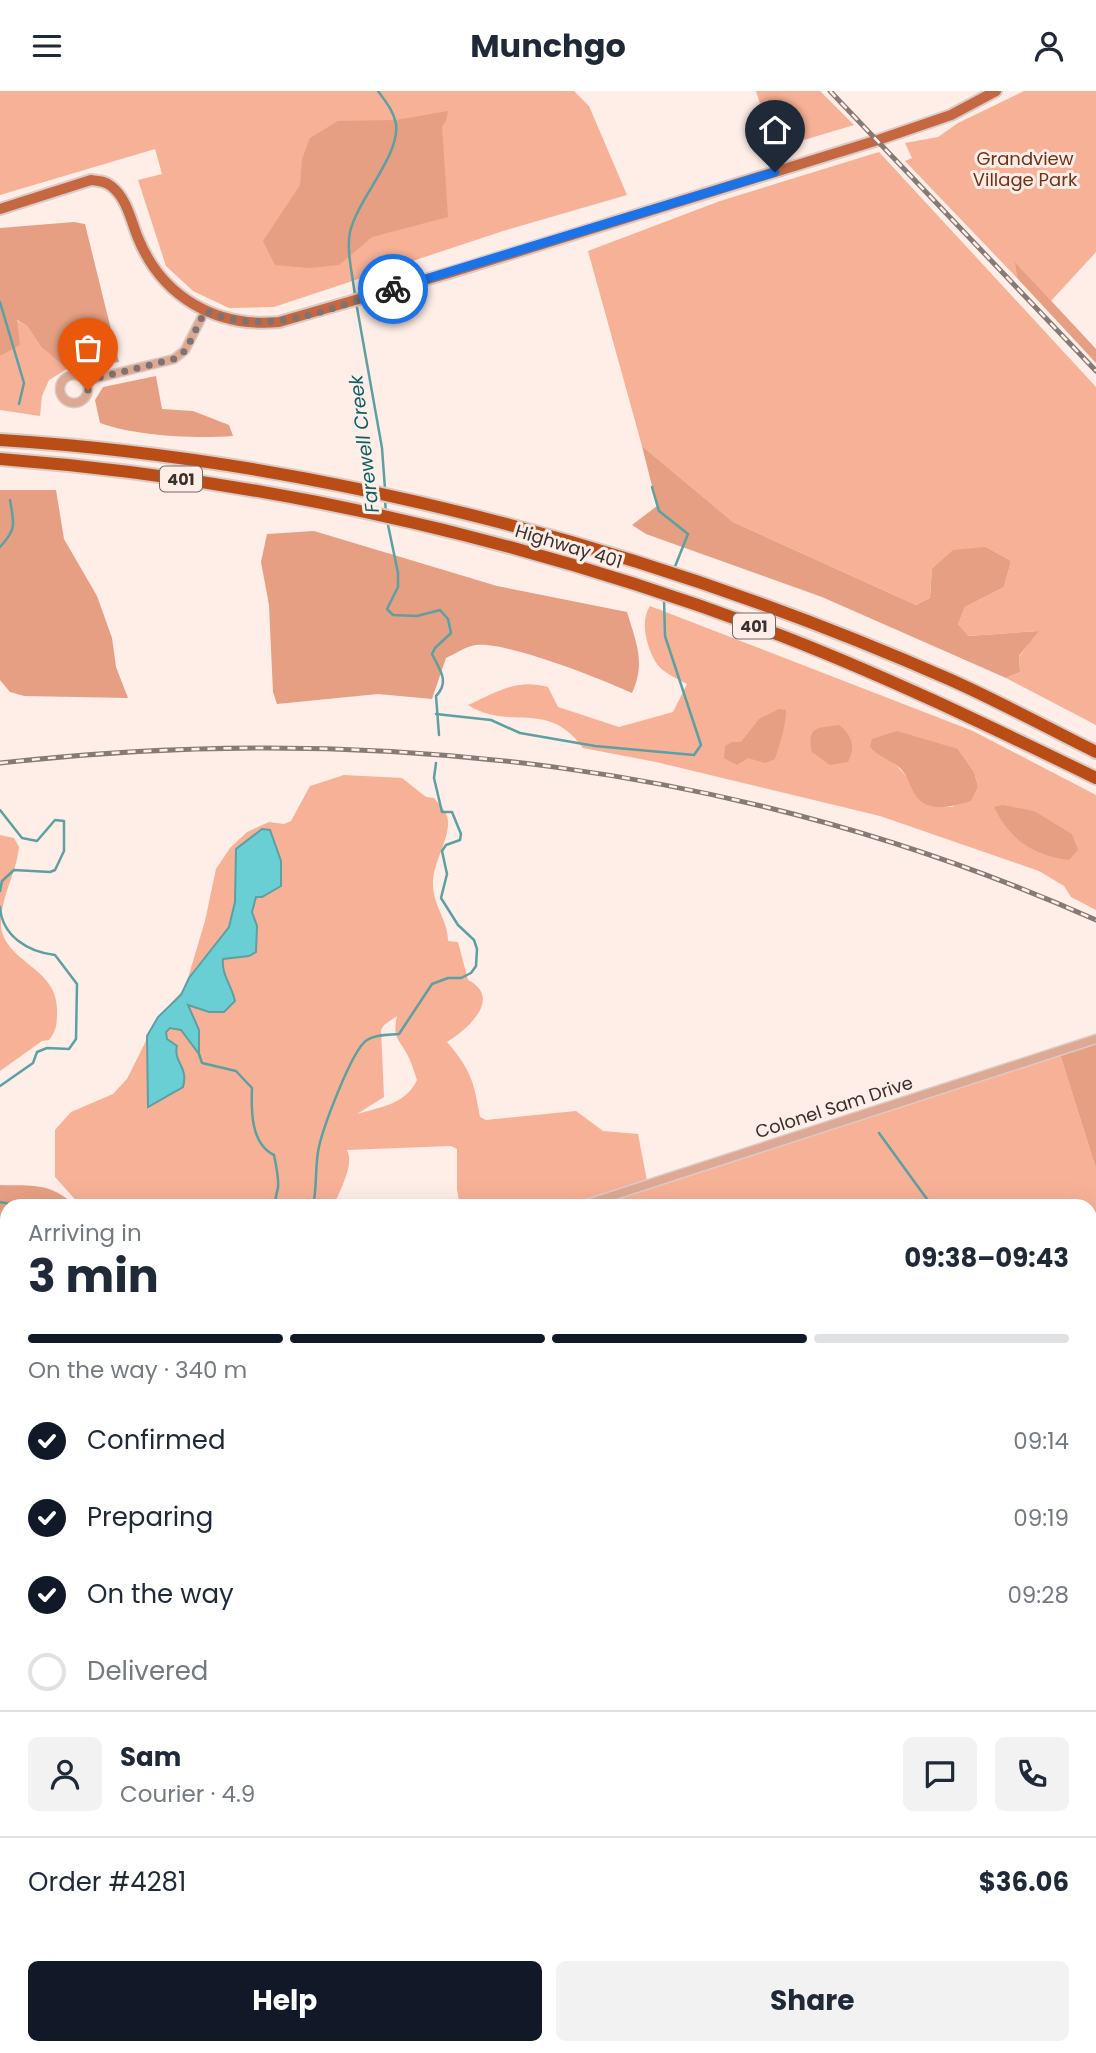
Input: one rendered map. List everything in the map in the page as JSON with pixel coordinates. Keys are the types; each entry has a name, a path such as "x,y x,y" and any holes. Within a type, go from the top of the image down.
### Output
{"highway":[{"path":"0,431 65,444"},
{"name":"Highway 401","path":"0,440 65,444 235,467 399,499 572,544 698,583 808,623 953,681 1096,752"},
{"name":"Highway 401","path":"0,459 99,467 243,488 396,517 581,567 764,629 960,712 1096,778"}],"main road":[{"path":"0,209 91,180 103,181 120,195 143,250 160,276 178,295 205,311 235,321 265,323 292,319 372,296 878,140 951,115 996,91"}],"street":[{"path":"85,381 174,359 186,350 205,311"},
{"name":"Colonel Sam Drive","path":"603,1199 1096,1039"}],"green space":[{"path":"0,91 574,91 589,106 627,195 503,231 274,307 229,308 193,291 166,266 138,180 162,174 155,149 0,195"},
{"path":"756,91 820,91 854,125 774,149"},
{"name":"Grandview Village Park","path":"1024,91 1096,91 1096,252 1051,301 1016,263 1017,278 905,161 912,158 905,143 938,137 958,123"},
{"path":"879,152 1096,387 1096,725 1006,678 1020,672 1019,657 1038,631 967,636 958,624 965,607 1004,587 1011,561 986,547 932,569 930,598 916,605 733,522 642,446 588,251 720,201"},
{"path":"16,320 27,326 41,347 67,369 49,380 42,396 40,416 0,410 0,356"},
{"path":"650,606 973,731 1096,795 1096,910 1071,897 1064,886 1039,871 880,816 656,762 583,748 556,724 484,713 468,705 498,691 526,684 548,687 558,707 619,727 673,712 687,684 665,672 655,661 645,633","holes":["958,749 974,772 978,786 952,807 930,805 892,761"]},
{"path":"344,775 402,778 426,797 434,798 446,814 447,831 434,876 435,899 446,926 448,941 458,942 468,980 478,987 482,995 478,1013 464,1029 447,1042 470,1077 480,1117 486,1120 576,1111 603,1131 638,1134 647,1181 1060,1054 1096,1169 1096,1199 459,1199 457,1149 451,1146 347,1150 348,1170 337,1199 75,1199 55,1177 55,1130 71,1112 113,1094 127,1079 158,1017 185,988 205,921 216,869 230,848 247,832 269,822 284,824 291,821 310,786","holes":["397,1016 395,1030 417,1080 400,1099 357,1114 384,1097 381,1030"]},
{"path":"0,835 14,838 19,847 5,896 1,927 12,949 49,984 55,996 57,1010 56,1026 49,1040 42,1041 0,1071"}],"shaded area":[{"path":"448,111 442,126 448,217 372,237 339,265 309,268 275,265 263,241 300,185 302,159 310,138 338,121 396,120"},
{"path":"74,222 85,224 119,362 67,369 41,347 27,326 17,320 20,345 0,356 0,228"},
{"path":"1015,262 1096,349 1096,363 1017,278"},
{"path":"156,376 162,409 193,411 229,425 233,436 165,435 130,431 100,423 95,400 103,387"},
{"path":"642,446 733,522 916,605 930,598 932,569 953,550 986,547 1011,561 1004,587 965,607 958,624 968,636 1039,631 1019,656 1020,672 1006,678 822,597 646,534 632,525 657,506"},
{"path":"0,490 56,490 64,539 97,596 112,638 116,667 128,698 24,696 10,692 0,680"},
{"path":"314,531 497,586 627,612 639,662 632,693 531,655 490,645 476,645 446,658 432,699 378,694 277,704 273,692 269,605 261,562 267,534"},
{"path":"779,709 786,710 786,716 775,759 765,763 748,758 737,765 724,758 725,746 732,742 741,742 759,719"},
{"path":"839,725 850,737 852,751 848,762 830,765 812,752 811,737 815,730"},
{"path":"897,731 958,749 974,772 978,786 971,801 942,807 921,802 900,768 870,746 872,739"},
{"path":"1003,805 1034,811 1072,834 1078,850 1069,860 1044,854 1024,844 1000,819 994,807"},
{"path":"1096,1044 1096,1169 1060,1054"},
{"path":"0,1185 40,1187 67,1199 0,1199"}],"water":[{"path":"262,829 270,830 281,861 281,886 262,897 256,897 252,912 257,926 256,952 249,956 223,959 235,1001 224,1012 209,1012 188,1005 199,1030 199,1054 181,1030 170,1028 166,1032 167,1039 177,1046 177,1056 184,1074 183,1087 148,1107 147,1036 158,1017 181,995 189,978 229,927 235,902 236,849"}],"waterway":[{"name":"Farewell Creek","path":"355,296 349,255 350,232 361,205 392,150 396,136 393,115 378,91"},
{"path":"0,302 24,383 19,404"},
{"name":"Farewell Creek","path":"356,302 382,448 385,489"},
{"path":"652,487 659,511 688,534 674,569"},
{"name":"Farewell Creek","path":"385,499 386,514"},
{"path":"0,547 12,531 10,500"},
{"name":"Farewell Creek","path":"387,520 398,573 398,587 387,609 393,615 417,616 440,610 448,619 451,633 432,654 443,681 436,696 439,735"},
{"path":"436,714 491,720 520,733 595,746 694,755 701,745 665,636 664,599"},
{"name":"Farewell Creek","path":"314,1199 320,1142 353,1058 367,1040 399,1034 432,984 448,978 461,978 471,973 476,966 477,949 474,940 458,925 441,898 447,874 442,851 446,845 460,840 461,834 452,812 442,812 434,778 436,763"},
{"path":"0,810 22,838 37,841 55,820 64,821 64,851 55,870 14,870 2,881 0,891"},
{"path":"0,907 11,934 26,946 55,955 77,984 76,1039 69,1049 47,1048 37,1052 33,1063 0,1086"},
{"path":"199,1054 202,1063 236,1071 252,1088 254,1126 261,1143 274,1155 278,1180 275,1199"},
{"path":"879,1133 927,1199"}],"railway":[{"path":"830,91 1096,371"},
{"path":"0,763 141,751 281,748 420,753 558,768 695,791 831,824 964,867 1096,920"}],"way so far":[{"path":"88,390 85,381 174,359 186,350 205,311 235,321 279,322 393,289"}],"route":[{"path":"393,289 775,172"}]}
